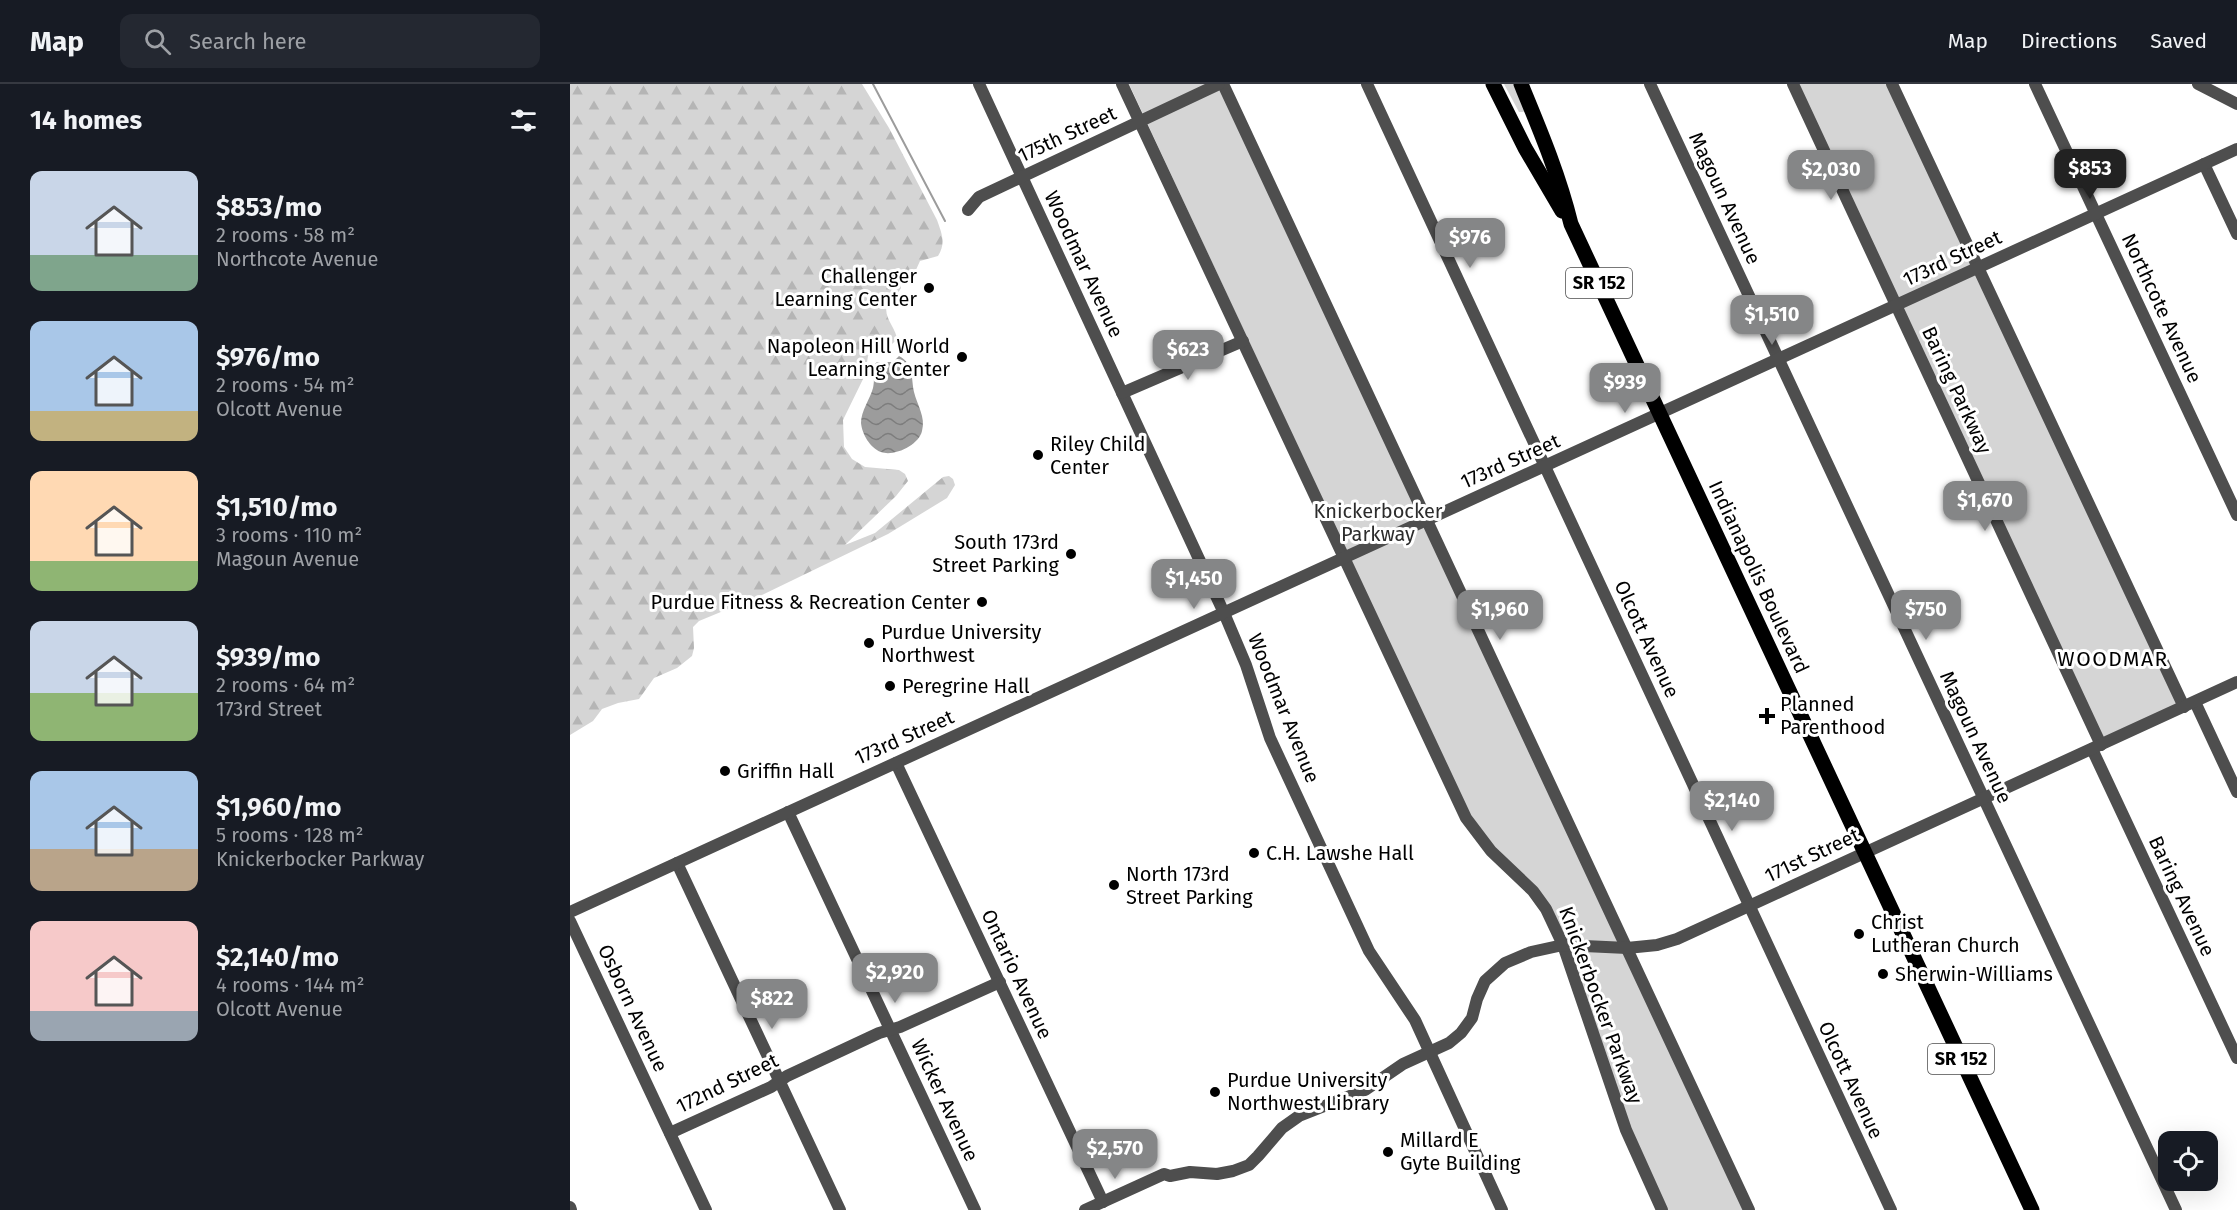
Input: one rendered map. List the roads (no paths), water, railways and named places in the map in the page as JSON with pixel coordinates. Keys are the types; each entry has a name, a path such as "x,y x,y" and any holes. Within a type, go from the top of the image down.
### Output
{"main road":[{"name":"Indianapolis Boulevard","path":"1493,84 1514,128 1571,224 2032,1210"},
{"name":"Indianapolis Boulevard","path":"1521,84 1551,159 1571,224"},
{"path":"1514,128 1535,119"},
{"path":"1536,166 1551,159"}],"street":[{"name":"Woodmar Avenue","path":"979,84 1224,613 1246,664 1270,738 1369,951 1407,1006 1502,1210"},
{"name":"Knickerbocker Parkway","path":"1122,84 1466,818 1491,851 1533,891 1546,909 1563,945 1626,1130 1662,1210"},
{"name":"175th Street","path":"968,210 979,197 1221,84"},
{"name":"Knickerbocker Parkway","path":"1221,84 1749,1210"},
{"name":"Olcott Avenue","path":"1367,84 1891,1210"},
{"name":"Magoun Avenue","path":"1650,84 2175,1210"},
{"name":"Baring Parkway","path":"1793,84 2097,747"},
{"path":"1892,84 1978,268 2189,704 2237,792"},
{"name":"Northcote Avenue","path":"2036,84 2237,515"},
{"path":"2198,84 2237,104"},
{"name":"173rd Street","path":"570,912 2237,149"},
{"path":"2204,164 2237,234"},
{"path":"1122,393 1243,341"},
{"name":"171st Street","path":"1103,1202 1164,1174 1170,1176 1190,1172 1217,1174 1249,1165 1282,1128 1299,1116 1365,1090 1397,1068 1449,1043 1461,1033 1472,1018 1485,981 1505,963 1531,952 1563,945 1627,948 1658,945 1677,939 2237,682"},
{"name":"Baring Avenue","path":"2097,747 2237,1058"},
{"name":"Ontario Avenue","path":"896,763 1103,1202"},
{"name":"Wicker Avenue","path":"788,812 975,1210"},
{"path":"677,863 840,1210"},
{"name":"Osborn Avenue","path":"570,921 706,1210"},
{"name":"172nd Street","path":"670,1133 852,1045 1000,982"},
{"path":"1085,1210 1103,1202"}],"water":[{"path":"899,356 910,367 923,426 920,436 911,445 899,451 886,453 877,450 867,440 861,419 873,388 874,365 877,362 893,362"}],"waterway":[{"path":"873,84 945,221"}],"place":[{"name":"Challenger Learning Center","path":"929,288"},
{"name":"Napoleon Hill World Learning Center","path":"962,357"},
{"name":"Riley Child Center","path":"1038,455"},
{"name":"South 173rd Street Parking","path":"1071,554"},
{"name":"Purdue Fitness & Recreation Center","path":"982,602"},
{"name":"Purdue University Northwest","path":"869,643"},
{"name":"Peregrine Hall","path":"890,686"},
{"name":"Planned Parenthood","path":"1767,716"},
{"name":"Griffin Hall","path":"725,771"},
{"name":"C.H. Lawshe Hall","path":"1254,853"},
{"name":"North 173rd Street Parking","path":"1114,885"},
{"name":"Christ Lutheran Church","path":"1859,934"},
{"name":"Sherwin-Williams","path":"1883,974"},
{"name":"Purdue University Northwest Library","path":"1215,1092"},
{"name":"Millard E Gyte Building","path":"1388,1152"}],"district":[{"name":"WOODMAR","path":"2113,659"}]}
